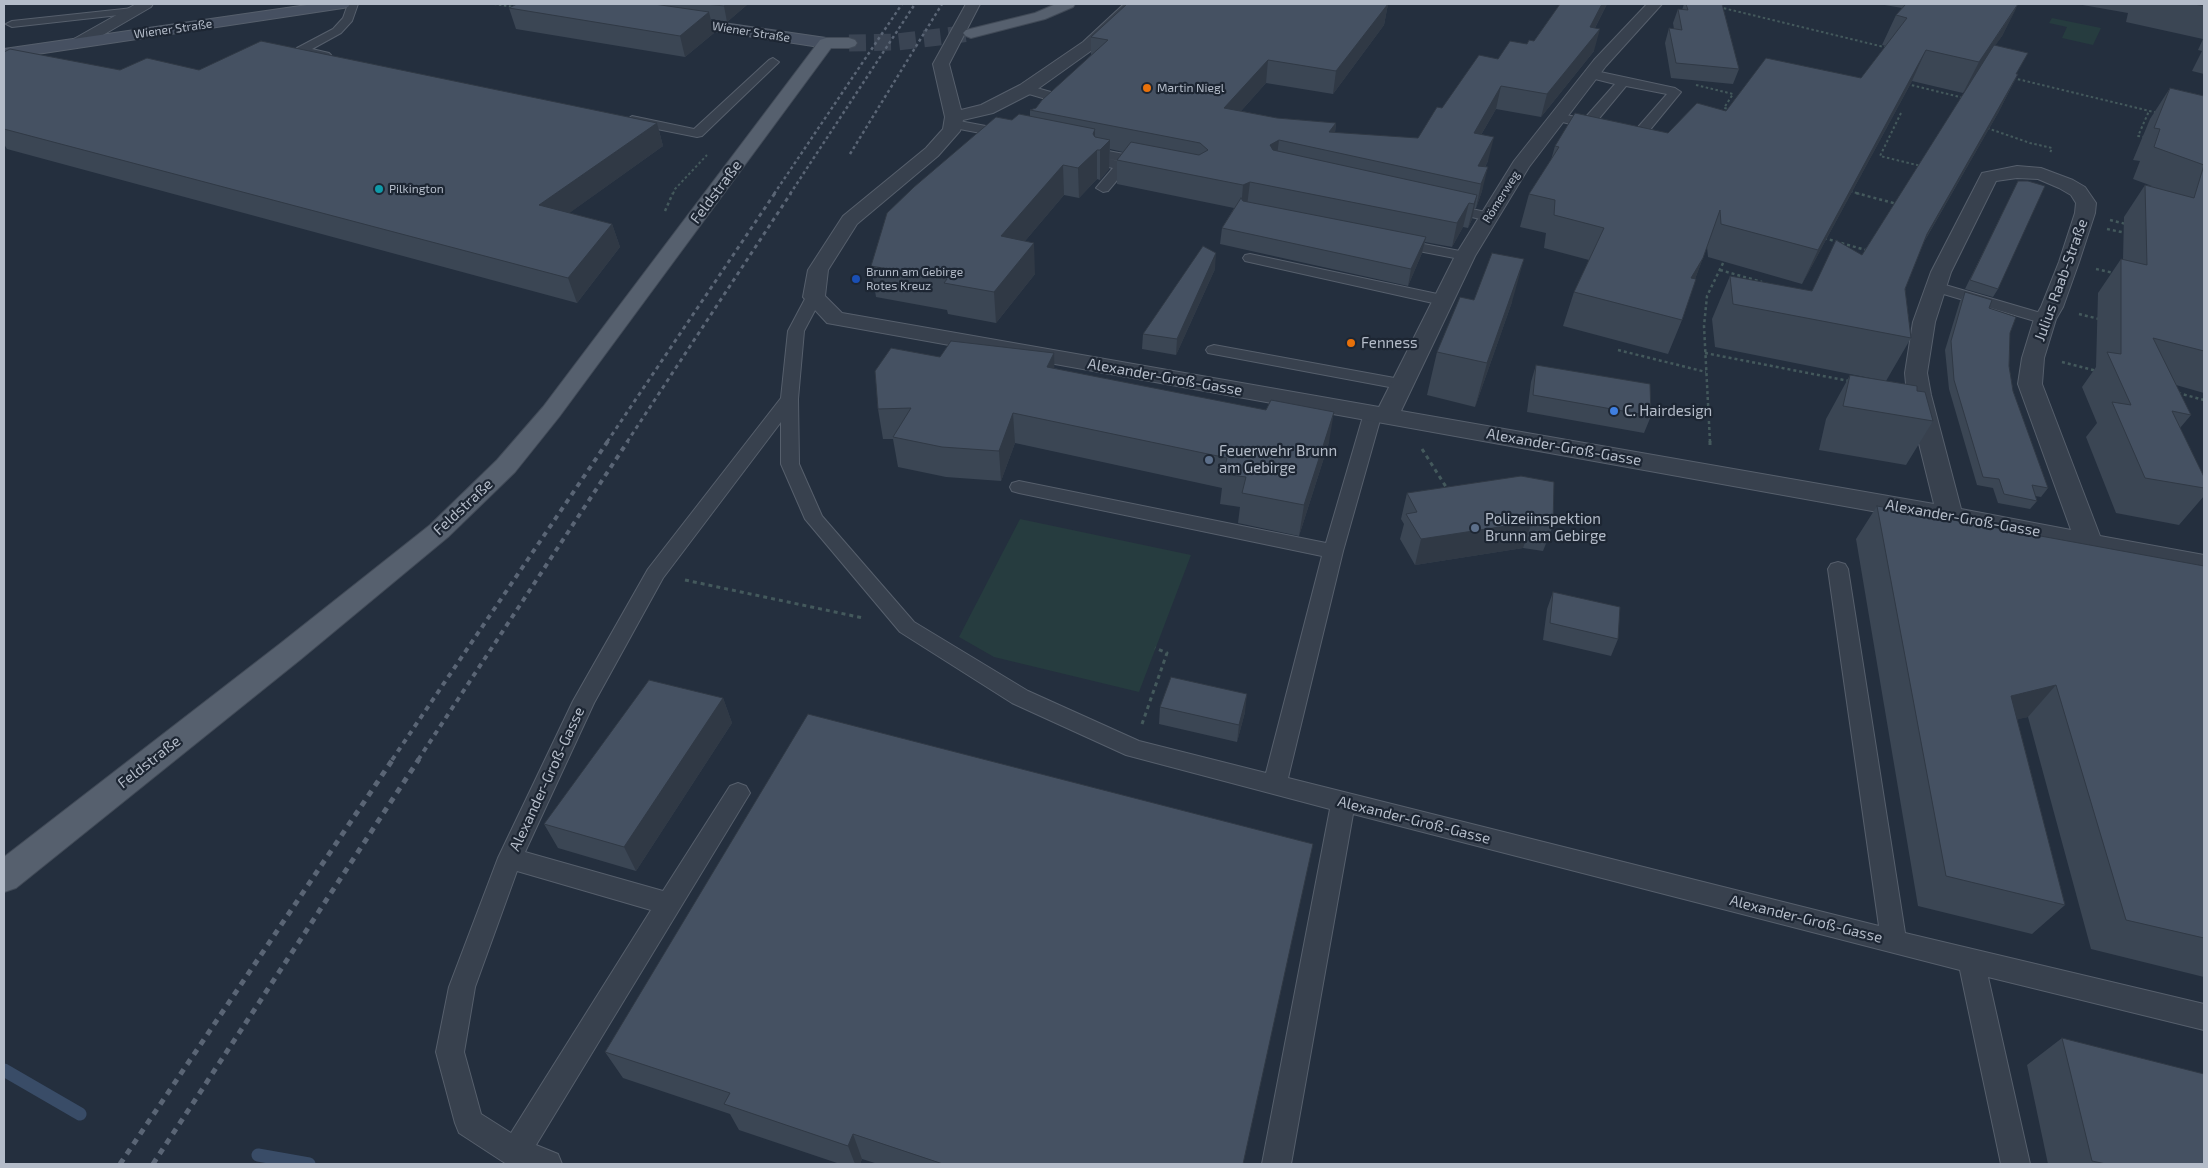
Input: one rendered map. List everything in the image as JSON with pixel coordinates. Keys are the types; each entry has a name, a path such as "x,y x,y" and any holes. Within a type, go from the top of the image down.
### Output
{"main road":[{"name":"Wiener Straße","path":"4,54 343,4"},
{"path":"971,33 1040,16 1068,4"},
{"name":"Wiener Straße","path":"659,18 826,43 849,43"},
{"name":"Feldstraße","path":"4,877 291,651 439,531 506,466 552,412 826,43"}],"street":[{"path":"953,124 941,64 974,4"},
{"name":"Römerweg","path":"1380,414 1400,384 1464,256 1521,165 1591,74 1655,4"},
{"path":"814,297 818,270 850,220 932,152 953,124 1026,89 1089,45 1136,6"},
{"path":"78,43 139,8"},
{"path":"4,60 37,49"},
{"name":"Julius Raab-Straße","path":"1950,516 1919,395 1916,373 1924,322 1935,287 1989,177 2017,172 2041,174 2078,191 2086,203 2083,218 2068,262 2034,354 2030,384 2089,542"},
{"name":"Alexander-Groß-Gasse","path":"814,297 835,318 1712,473 2204,565"}],"lane":[{"path":"340,58 296,50 337,31 348,19 353,4"},
{"path":"12,24 139,8"},
{"path":"619,117 697,133 773,62"},
{"path":"1558,117 1588,124 1604,131 1635,139 1675,92 1591,74"},
{"path":"1588,124 1623,82"},
{"path":"1026,89 1054,97 1036,120"},
{"path":"953,124 1017,140"},
{"path":"1102,188 1122,166 1069,151 1159,165"},
{"path":"1431,204 1489,217"},
{"path":"1380,239 1464,256"},
{"path":"1250,258 1442,300"},
{"path":"1935,287 2048,313"},
{"name":"Alexander-Groß-Gasse","path":"814,297 796,331 789,398 790,464 814,519 907,627 1020,697 1134,749 1894,942 2204,1017"},
{"path":"1214,350 1400,384"},
{"name":"Alexander-Groß-Gasse","path":"548,1164 515,1152 469,1123 450,1052 462,987 510,858 584,701 655,574 789,398"},
{"path":"1275,784 1333,551 1380,414"},
{"path":"1019,487 1333,551"},
{"path":"1838,568 1894,942"},
{"path":"515,1152 738,793"},
{"path":"1276,1164 1343,802"},
{"path":"510,858 669,904"},
{"path":"1971,960 2015,1164"}],"path":[{"path":"494,4 522,8"},
{"path":"1716,6 1896,50"},
{"path":"1882,55 1886,48"},
{"path":"2013,78 2158,113"},
{"path":"1904,83 1966,98"},
{"path":"2147,138 2138,136 2149,111"},
{"path":"1901,113 1880,156 1927,168"},
{"path":"1986,128 2030,143 2052,148 2041,174"},
{"path":"665,213 675,189 708,153"},
{"path":"1848,190 1903,206"},
{"path":"2083,218 2128,225"},
{"path":"2083,218 2128,234"},
{"path":"1821,236 1876,253"},
{"path":"1712,473 1704,326 1707,296 1728,254"},
{"path":"2068,262 2117,274"},
{"path":"1720,270 1766,283"},
{"path":"2048,313 2100,319"},
{"path":"1618,350 1706,372"},
{"path":"1705,353 1851,382"},
{"path":"2034,354 2100,372"},
{"path":"2176,392 2204,400"},
{"path":"1425,422 1420,445 1450,493"},
{"path":"655,574 907,627"},
{"path":"1134,749 1167,654 1155,648"}],"green space":[{"path":"2052,18 2101,28 2093,45 2062,38 2067,27 2049,23"},
{"path":"1020,519 1191,555 1139,692 994,657 959,637"}],"building":[{"path":"517,4 654,4 709,12 680,36 509,8"},
{"path":"706,4 727,4 724,6"},
{"path":"1127,4 1388,4 1336,71 1268,60 1224,108 1277,118 1336,123 1329,132 1418,138 1437,107 1442,108 1479,55 1498,59 1510,41 1527,44 1529,40 1534,41 1560,4 1602,4 1590,27 1600,29 1547,94 1501,86 1474,133 1494,137 1478,166 1488,167 1481,184 1279,140 1270,145 1273,150 1477,195 1474,204 1469,203 1457,223 1250,182 1243,185 1117,160 1131,142 1199,155 1208,150 1200,143 1030,110 1036,108 1042,100 1108,40 1091,37"},
{"path":"1686,4 1722,4 1739,69 1676,63 1669,28 1682,30 1678,9 1688,10"},
{"path":"1906,4 2018,4 1979,62 1926,50 1818,250 1721,224 1720,210 1703,258 1691,278 1696,279 1682,320 1574,292 1604,228 1554,215 1555,200 1529,194 1559,147 1555,146 1575,113 1668,133 1697,103 1726,111 1766,58 1861,78 1907,18 1896,15"},
{"name":"Pilkington","path":"261,41 657,123 539,205 612,224 568,278 4,129 4,52 10,49 120,70 147,58 199,70"},
{"path":"1994,45 2028,53 2016,74 2018,74 1927,234 1905,289 1911,338 1733,304 1730,276 1812,291 1836,240 1862,255"},
{"path":"2170,88 2204,96 2204,165 2154,147 2160,129 2154,128"},
{"path":"1019,114 1095,129 1093,134 1095,137 1110,140 1078,168 1063,165 1001,236 1034,243 994,292 944,283 947,279 871,266 887,213 914,187 996,117 1012,120"},
{"path":"2204,165 2204,351 2153,338 2191,415 2172,411 2204,477 2204,488 2145,478 2112,402 2131,405 2107,352 2121,354 2121,259 2147,265 2145,185 2194,198"},
{"path":"2018,181 2028,181 2045,186 1998,289 1970,280"},
{"path":"1241,198 1243,201 1426,237 1411,269 1222,228"},
{"path":"1203,246 1216,253 1177,339 1143,334"},
{"path":"1492,253 1524,259 1487,363 1437,352 1460,297 1474,300"},
{"path":"1965,292 1992,300 1989,308 2016,317 2010,333 2009,366 2013,391 2048,488 2032,485 2037,501 2004,494 1999,479 1983,477 1954,380 1951,341"},
{"path":"951,341 1054,353 1047,367 1266,410 1271,400 1334,412 1304,505 1242,493 1246,477 1223,474 1227,458 1013,413 999,451 942,447 893,437 911,408 878,409 875,371 891,348 940,357"},
{"path":"1536,365 1650,384 1651,416 1533,395"},
{"path":"1850,375 1917,386 1917,391 1925,392 1933,421 1843,406"},
{"path":"1521,476 1554,482 1553,526 1532,522 1421,539 1406,514 1417,512 1407,493"},
{"path":"1877,506 2204,566 2204,938 2126,920 2056,685 2011,696 2065,905 1946,876"},
{"path":"1553,592 1620,607 1618,639 1550,623"},
{"path":"1171,677 1247,694 1239,725 1160,707"},
{"path":"649,680 723,698 624,847 544,824"},
{"path":"808,714 1313,844 1243,1164 943,1164 853,1134 848,1146 724,1104 730,1093 605,1052"},
{"path":"2062,1038 2204,1074 2204,1164 2106,1164 2092,1161"}],"waterway":[{"path":"4,1070 80,1114"},
{"path":"258,1155 309,1164"}],"tunnel":[{"path":"849,43 897,42 971,33"}],"railway":[{"path":"774,194 902,4"},
{"path":"790,194 915,4"},
{"path":"850,154 942,4"},
{"path":"607,442 775,193"},
{"path":"627,442 791,193"},
{"path":"392,760 608,441"},
{"path":"418,760 628,441"},
{"path":"120,1164 393,759"},
{"path":"153,1164 419,759"}],"place":[{"name":"Martin Niegl","path":"1147,88"},
{"name":"Pilkington","path":"379,189"},
{"name":"Brunn am Gebirge Rotes Kreuz","path":"856,279"},
{"name":"Fenness","path":"1351,343"},
{"name":"C. Hairdesign","path":"1614,411"},
{"name":"Feuerwehr Brunn am Gebirge","path":"1209,460"},
{"name":"Polizeiinspektion Brunn am Gebirge","path":"1475,528"}]}
